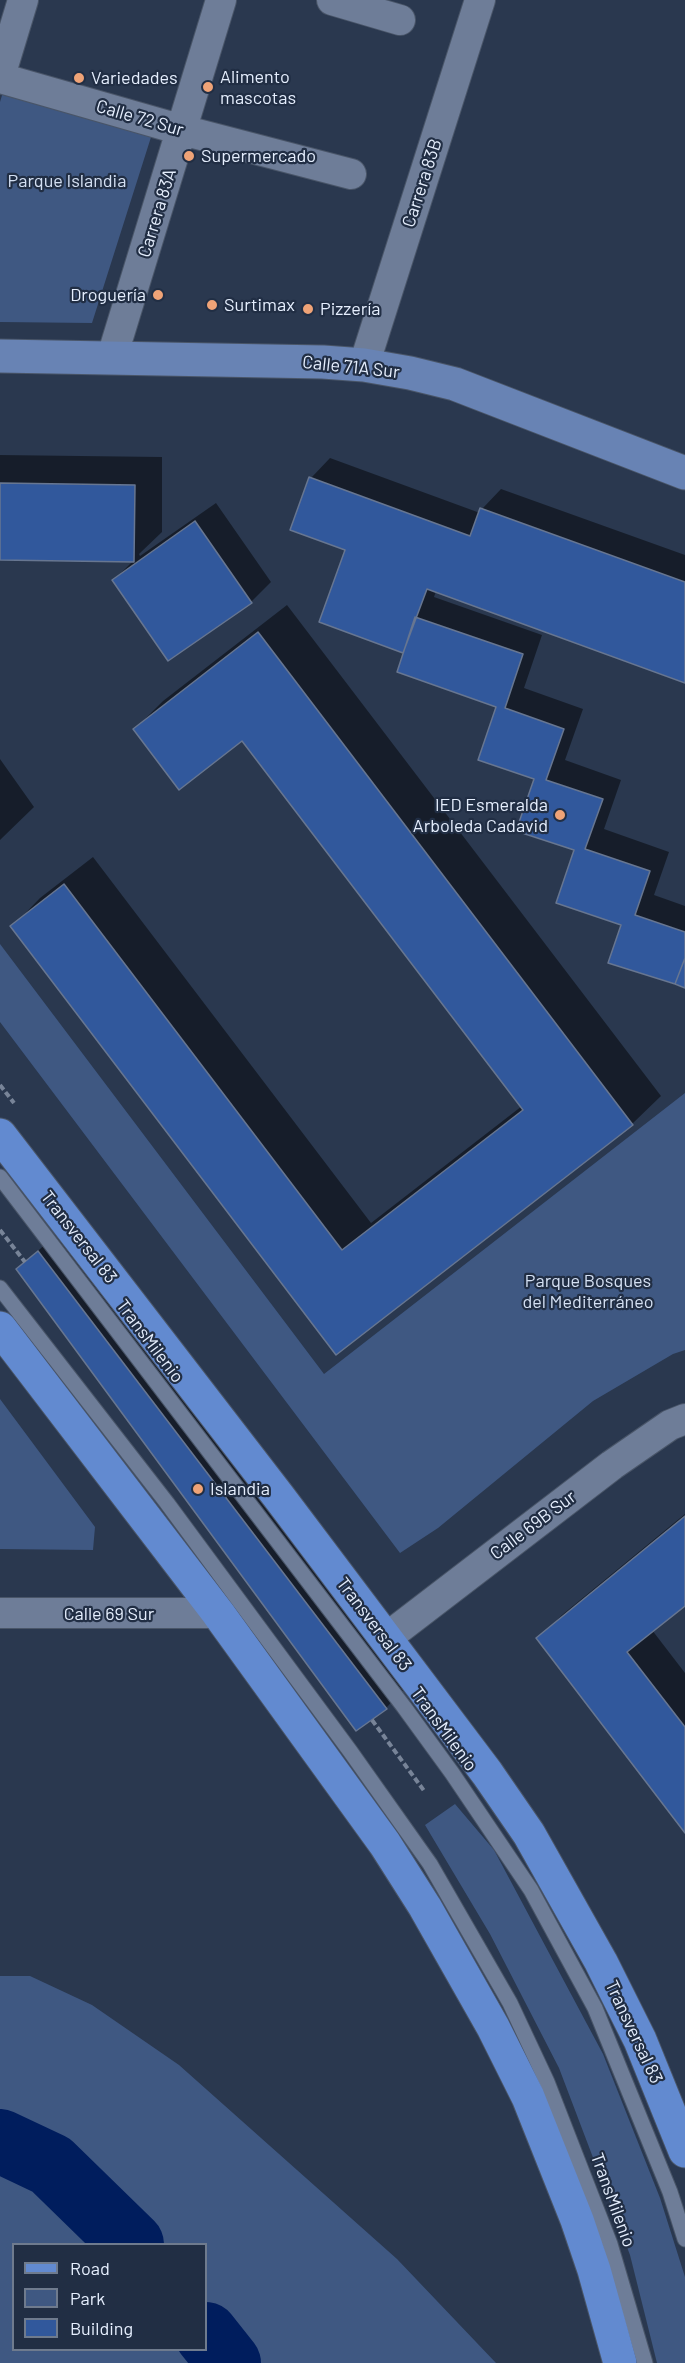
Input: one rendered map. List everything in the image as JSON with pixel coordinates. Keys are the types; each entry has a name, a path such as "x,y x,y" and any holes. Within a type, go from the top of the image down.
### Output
{"main road":[{"name":"Transversal 83","path":"0,1135 272,1487 487,1773 529,1833 606,1972 640,2040 685,2151"},
{"path":"0,1328 218,1613 385,1844 432,1917 493,2026 528,2097 594,2270 620,2363"}],"street":[{"name":"Carrera 83A","path":"112,357 221,0"},
{"path":"332,0 400,20"},
{"name":"Carrera 83B","path":"364,365 480,0"},
{"path":"0,77 13,16"},
{"name":"Calle 72 Sur","path":"0,77 182,130 351,174"},
{"name":"Calle 71A Sur","path":"0,356 323,362 364,365 455,384 685,473"},
{"name":"Calle 69B Sur","path":"385,1639 612,1465 670,1425 685,1419"},
{"name":"Calle 69 Sur","path":"0,1613 218,1613"}],"lane":[{"name":"TransMilenio","path":"0,1176 404,1707 463,1788 531,1890 595,2008 670,2192 685,2240"},
{"name":"TransMilenio","path":"0,1287 167,1503 350,1751 430,1864 510,2003 547,2082 610,2244 645,2363"}],"path":[{"path":"0,1230 25,1262"},
{"path":"372,1719 425,1792"}],"green space":[{"name":"Parque Islandia","path":"3,92 152,134 92,323 0,322 0,102"},
{"name":"Parque Bosques del Mediterráneo","path":"0,944 324,1374 685,1093 685,1350 673,1354 593,1401 438,1528 400,1553 0,1022"},
{"path":"0,1399 95,1527 93,1550 0,1549"},
{"path":"455,1804 494,1850 603,2054 660,2198 685,2277 685,2363 657,2363 630,2255 559,2068 490,1934 425,1825"},
{"path":"0,1976 30,1976 92,2005 179,2065 397,2259 496,2363 0,2363"}],"building":[{"path":"309,477 470,536 480,508 685,582 685,683 427,589 403,653 319,622 345,550 290,530"},
{"path":"0,483 135,485 134,562 0,560"},
{"path":"195,521 252,603 168,661 112,580"},
{"path":"415,617 523,654 505,708 564,729 546,780 603,799 585,849 650,871 635,915 685,932 685,958 675,984 608,963 621,925 556,903 574,850 516,831 534,779 478,760 496,707 397,672"},
{"path":"258,632 633,1125 336,1355 10,926 64,884 342,1250 523,1110 242,741 179,790 133,729"},
{"path":"685,958 685,988 675,984"},
{"name":"Islandia","path":"38,1251 387,1709 356,1731 16,1269"},
{"path":"685,1516 685,1606 627,1652 685,1727 685,1833 536,1638"}],"waterway":[{"path":"0,2141 51,2165 131,2243"},
{"path":"207,2335 229,2363"}],"place":[{"name":"Variedades","path":"79,78"},
{"name":"Alimento mascotas","path":"208,87"},
{"name":"Supermercado","path":"189,156"},
{"name":"Droguería","path":"158,295"},
{"name":"Surtimax","path":"212,305"},
{"name":"Pizzería","path":"308,309"},
{"name":"IED Esmeralda Arboleda Cadavid","path":"560,815"},
{"name":"Islandia","path":"198,1489"}]}
